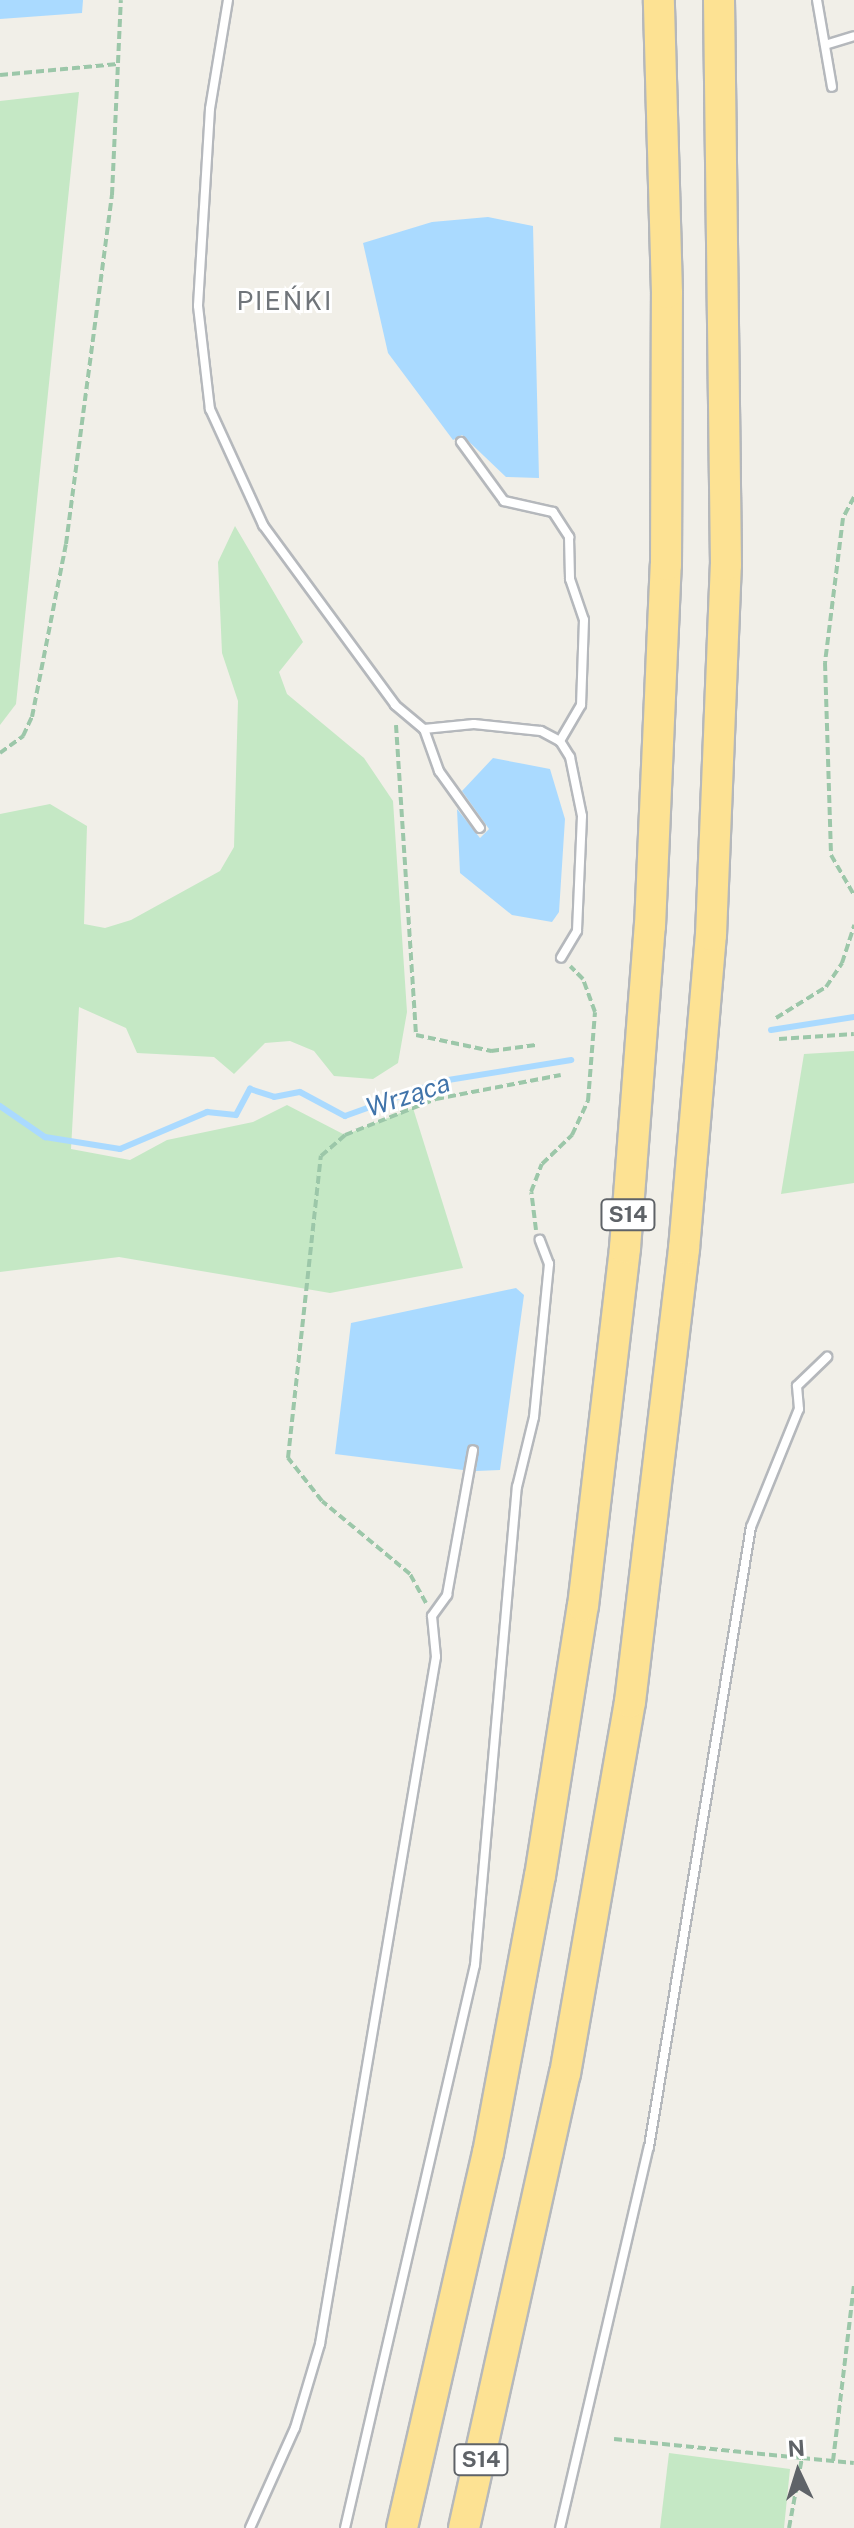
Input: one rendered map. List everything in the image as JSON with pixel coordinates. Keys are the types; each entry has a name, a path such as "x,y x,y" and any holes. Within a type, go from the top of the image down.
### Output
{"highway":[{"name":"S14","path":"402,2528 484,2168 540,1876 585,1591 625,1248 653,867 666,565 667,293 659,0"},
{"name":"S14","path":"464,2528 565,2074 627,1717 684,1249 711,935 725,580 719,0"}],"lane":[{"path":"228,0 210,109 198,306 210,409 263,525 391,700 424,729 439,771 480,828"},
{"path":"817,0 832,87"},
{"path":"825,45 854,36"},
{"path":"461,442 504,501 522,510 553,512 569,537 570,579 584,620 581,705 560,741"},
{"path":"424,729 474,724 541,731 560,741 570,757 582,816 577,931 561,958"},
{"path":"345,2528 475,1965 517,1487 534,1417 549,1264 540,1240"},
{"path":"560,2528 649,2147 751,1527 799,1409 797,1386 827,1357"},
{"path":"250,2528 295,2428 320,2344 436,1657 432,1616 447,1595 473,1450"}],"path":[{"path":"0,753 23,736 32,717 66,544 112,195 121,0"},
{"path":"0,75 118,64"},
{"path":"854,497 843,518 825,663 831,855 854,895"},
{"path":"391,700 400,758 416,1035 491,1051 536,1045"},
{"path":"776,1018 826,987 842,963 854,925"},
{"path":"540,1240 530,1214 531,1192 542,1164 572,1135 588,1101 594,1027 583,979 561,958"},
{"path":"779,1039 854,1034"},
{"path":"432,1616 410,1574 322,1501 288,1458 321,1156 345,1135 436,1099 561,1075"},
{"path":"833,2461 854,2285"},
{"path":"614,2439 854,2463"},
{"path":"789,2528 802,2458"}],"green space":[{"path":"79,92 16,704 0,725 0,101"},
{"path":"235,526 303,642 279,672 287,694 364,758 393,801 407,1012 398,1063 373,1079 334,1076 314,1051 290,1041 265,1043 234,1074 214,1057 137,1053 126,1028 79,1007 71,1149 130,1160 167,1140 253,1122 287,1105 345,1135 413,1108 463,1268 330,1293 119,1257 0,1272 0,814 50,804 87,826 84,924 105,928 131,920 220,871 234,847 238,701 222,653 218,562"},
{"path":"854,1051 854,1183 781,1194 804,1054"},
{"path":"669,2453 790,2469 784,2528 660,2528"}],"water":[{"path":"0,0 83,0 82,13 0,19"},
{"path":"488,217 533,226 539,478 506,477 462,435 453,440 388,353 363,243 432,222"},
{"path":"493,758 550,769 565,819 559,912 552,922 512,915 460,873 457,809 480,838 489,829 462,791"},
{"path":"516,1288 524,1295 500,1470 476,1471 478,1448 470,1447 463,1470 335,1454 351,1323"}],"waterway":[{"name":"Wrząca","path":"771,1030 854,1017"},
{"name":"Wrząca","path":"0,1106 45,1137 120,1149 207,1112 236,1115 250,1089 274,1097 300,1092 345,1116 442,1081 571,1060"}],"district":[{"name":"PIEŃKI","path":"285,301"}]}
